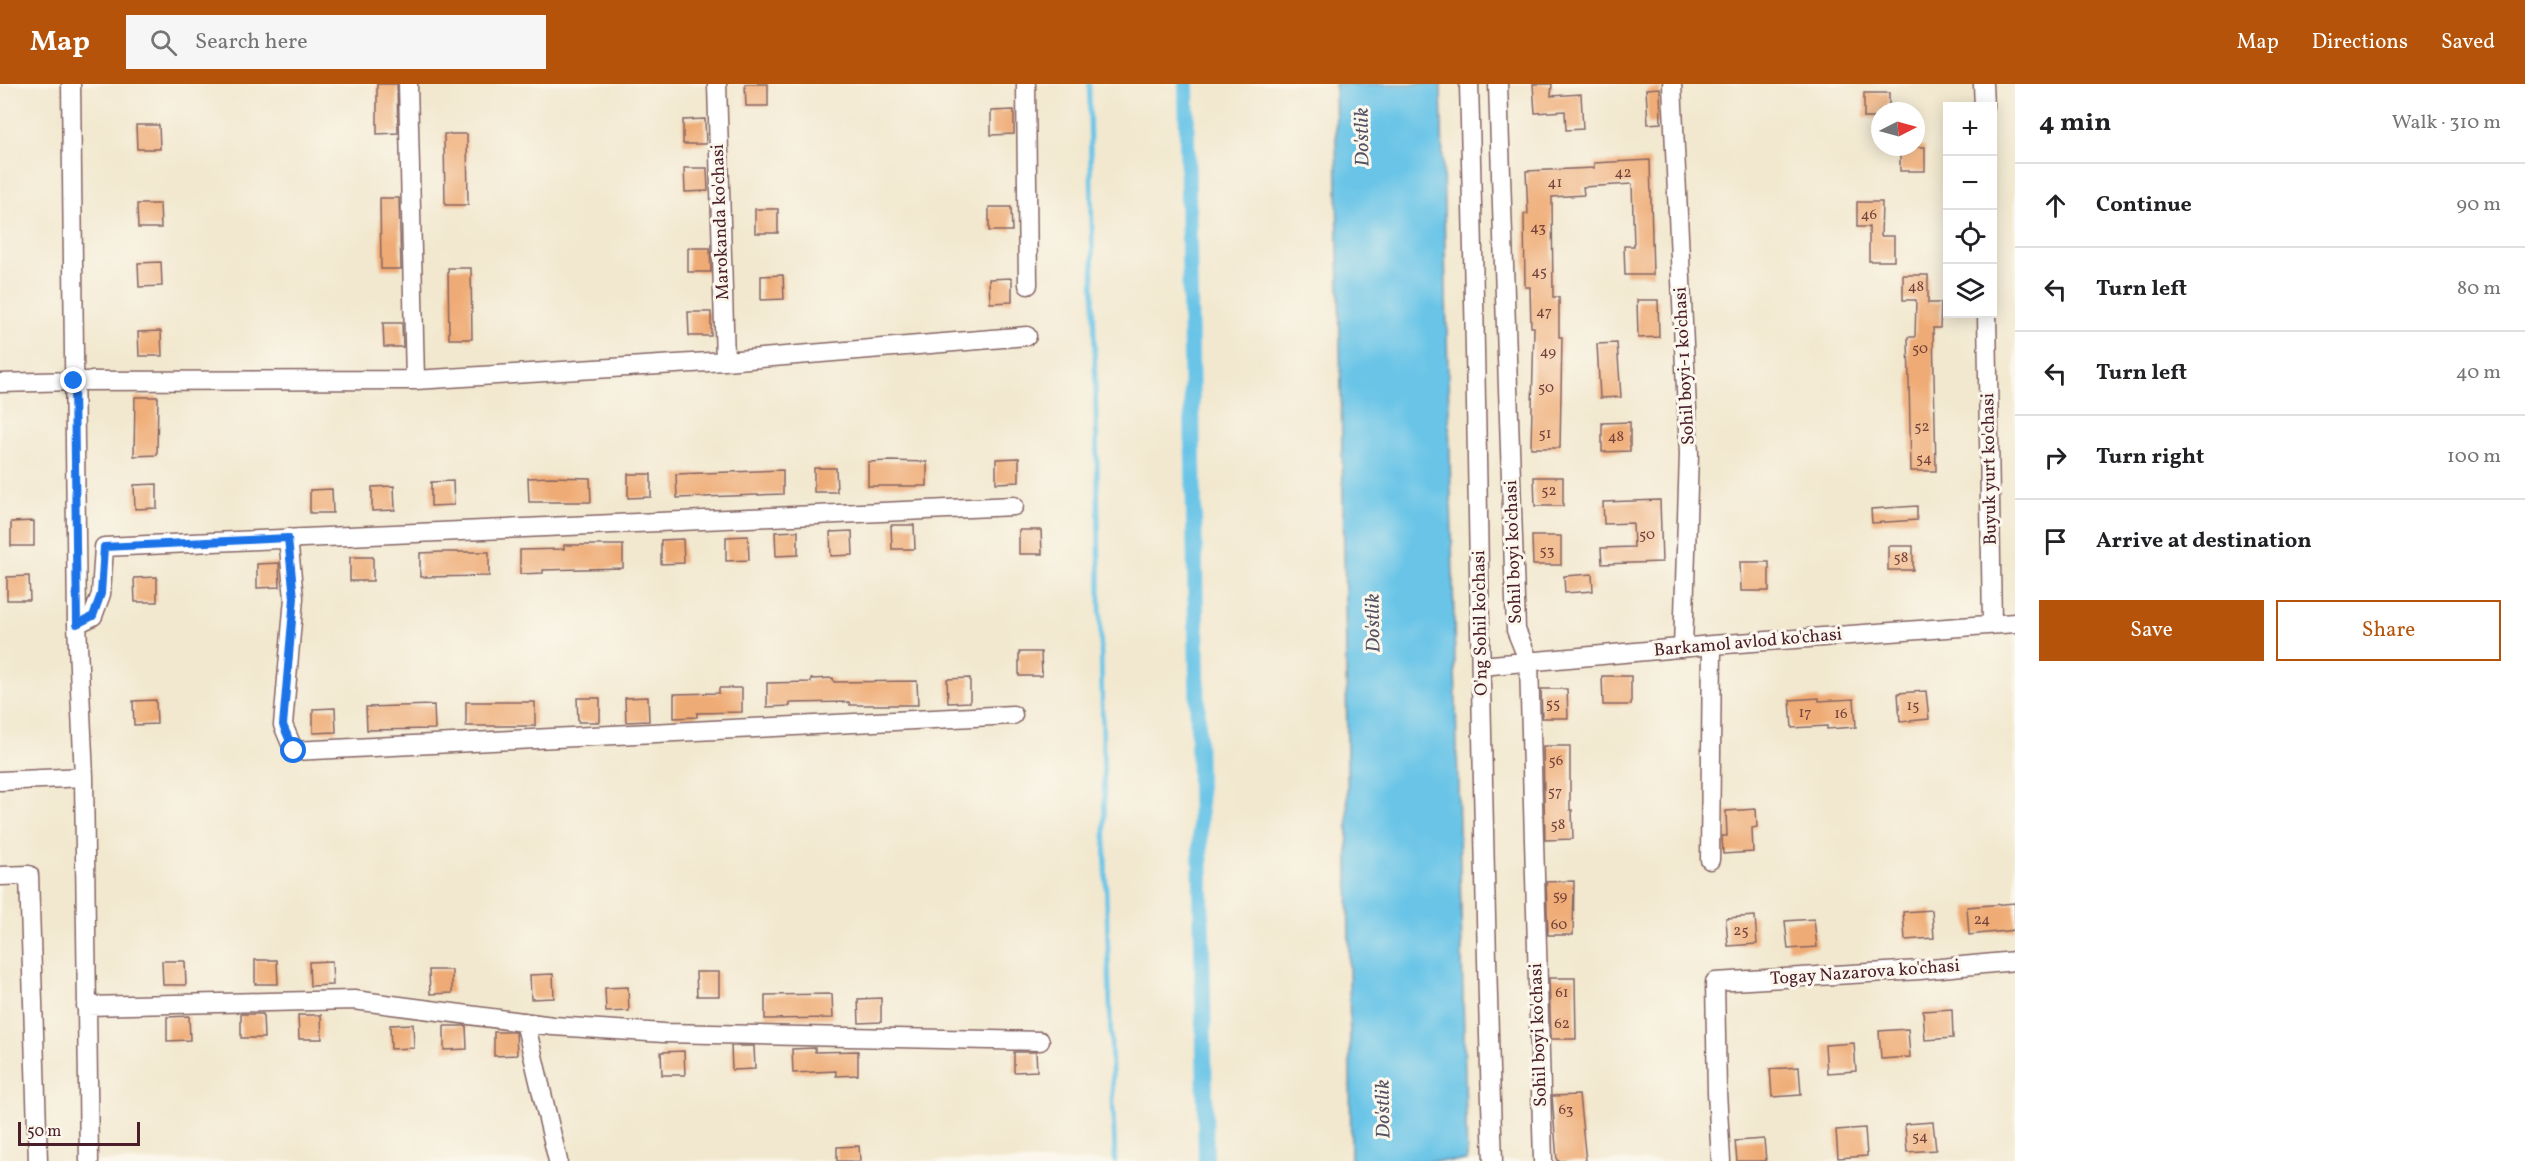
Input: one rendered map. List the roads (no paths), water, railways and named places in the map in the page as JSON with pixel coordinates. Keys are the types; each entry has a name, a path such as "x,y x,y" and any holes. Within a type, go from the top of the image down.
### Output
{"street":[{"path":"71,84 77,624 84,777 89,1161"},
{"path":"408,84 414,380"},
{"name":"Marokanda ko'chasi","path":"717,84 725,361"},
{"path":"1026,84 1028,285"},
{"name":"O'ng Sohil ko'chasi","path":"1469,84 1487,992 1493,1161"},
{"name":"Sohil boyi ko'chasi","path":"1498,84 1516,630 1529,662 1543,1161"},
{"name":"Sohil boyi-1 ko'chasi","path":"1672,84 1689,454 1683,648"},
{"path":"1983,84 1984,102"},
{"name":"Buyuk yurt ko'chasi","path":"1987,318 1992,624"},
{"path":"0,383 414,380 725,361 1028,336"},
{"path":"77,624 93,616 101,594 104,547 1014,506"},
{"path":"288,538 294,598 283,725 294,751 1013,715"},
{"name":"Barkamol avlod ko'chasi","path":"1481,666 1712,645 2015,623"},
{"path":"1710,860 1712,645"},
{"path":"0,781 84,777"},
{"path":"0,876 29,875 39,1161"},
{"name":"Togay Nazarova ko'chasi","path":"1721,1161 1715,982 1920,970 2015,961"},
{"path":"86,1006 354,1000 525,1022 664,1033 1040,1041"},
{"path":"525,1022 558,1161"}],"water":[{"name":"Do'stlik","path":"1335,84 1441,84 1467,1161 1351,1161 1346,650"}],"waterway":[{"path":"1089,84 1106,887 1115,1161"},
{"path":"1186,84 1206,1161"}]}
